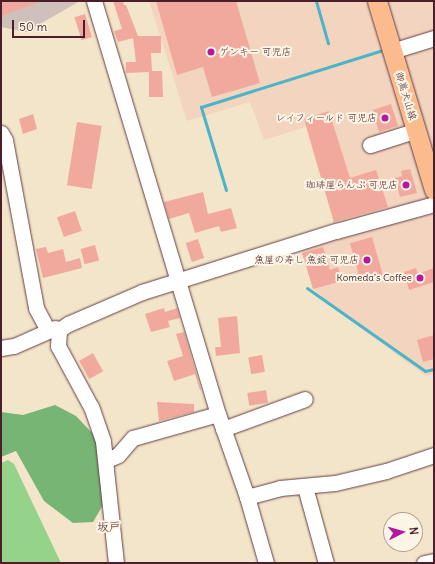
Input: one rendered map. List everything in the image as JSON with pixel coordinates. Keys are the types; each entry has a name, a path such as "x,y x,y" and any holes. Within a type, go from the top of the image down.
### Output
{"main road":[{"name":"御嵩犬山線","path":"377,1 434,190"}],"street":[{"path":"94,1 218,414 247,497 266,563"},
{"path":"392,51 434,38"},
{"path":"370,145 417,130"},
{"path":"1,133 5,140 36,308 53,330 58,346 99,424 107,460 116,563"},
{"path":"1,348 14,346 117,302 178,281 434,204"},
{"path":"223,428 305,400"},
{"path":"107,460 118,455 133,438 218,414"},
{"path":"247,497 280,488 335,483 386,471 434,455"},
{"path":"305,486 326,563"},
{"path":"424,563 434,561"}],"shaded area":[{"path":"1,1 80,1 26,32 1,27"},
{"path":"149,1 434,1 434,374 426,376 347,318 313,289 300,243 336,231 306,127 264,140 250,102 187,121"}],"green space":[{"path":"55,405 76,416 94,435 99,454 103,505 93,522 73,523 44,501 16,451 1,457 1,412 23,415"},
{"path":"8,460 14,464 61,563 1,563 1,463"}],"building":[{"path":"1,1 39,1 40,2 1,16"},
{"path":"113,1 123,1 124,5 126,5 138,36 161,36 161,53 151,53 152,71 162,71 163,97 149,97 149,72 126,73 126,62 136,62 133,38 118,42 114,31 122,29"},
{"name":"ゲンキー 可児店","path":"156,1 236,1 260,83 212,97 203,67 177,75"},
{"path":"85,14 92,37 81,40 74,17"},
{"name":"レイフィールド 可児店","path":"391,104 398,126 379,132 372,110"},
{"path":"329,111 350,178 376,170 388,207 334,222 304,119"},
{"path":"33,114 37,129 23,134 19,119"},
{"path":"77,122 102,126 92,189 67,185"},
{"name":"珈琲屋らんぷ 可児店","path":"410,169 417,193 400,197 395,178 402,176 401,171"},
{"path":"203,192 208,214 231,208 237,228 221,232 219,226 195,233 189,213 169,219 164,202"},
{"path":"75,211 82,231 64,237 57,217"},
{"name":"魚屋の寿し 魚錠 可児店","path":"372,237 383,276 361,283 350,243"},
{"path":"198,239 204,258 192,262 186,243"},
{"path":"95,245 99,260 85,264 81,249"},
{"path":"46,247 48,253 63,249 66,262 80,258 82,268 43,278 36,249"},
{"path":"323,247 330,270 338,267 342,281 313,289 302,253"},
{"name":"Komeda's Coffee","path":"416,268 418,274 434,268 434,282 409,290 404,272"},
{"path":"164,308 165,312 177,308 180,318 168,321 170,327 151,332 145,314"},
{"path":"237,316 240,353 216,356 215,347 221,347 218,318"},
{"path":"184,332 201,390 195,374 174,381 167,361 183,356 176,334"},
{"path":"434,335 434,359 423,362 417,340"},
{"path":"93,353 103,371 89,379 79,361"},
{"path":"262,355 265,372 251,374 248,357"},
{"path":"266,390 268,403 249,406 247,393"},
{"path":"157,402 194,404 194,412 159,421"}],"waterway":[{"path":"316,1 328,43"},
{"path":"226,190 201,107 380,51"},
{"path":"307,288 425,371 434,369"}],"place":[{"name":"ゲンキー 可児店","path":"211,52"},
{"name":"レイフィールド 可児店","path":"385,118"},
{"name":"珈琲屋らんぷ 可児店","path":"406,185"},
{"name":"魚屋の寿し 魚錠 可児店","path":"367,260"},
{"name":"Komeda's Coffee","path":"420,278"}],"district":[{"name":"坂戸","path":"109,527"}]}
